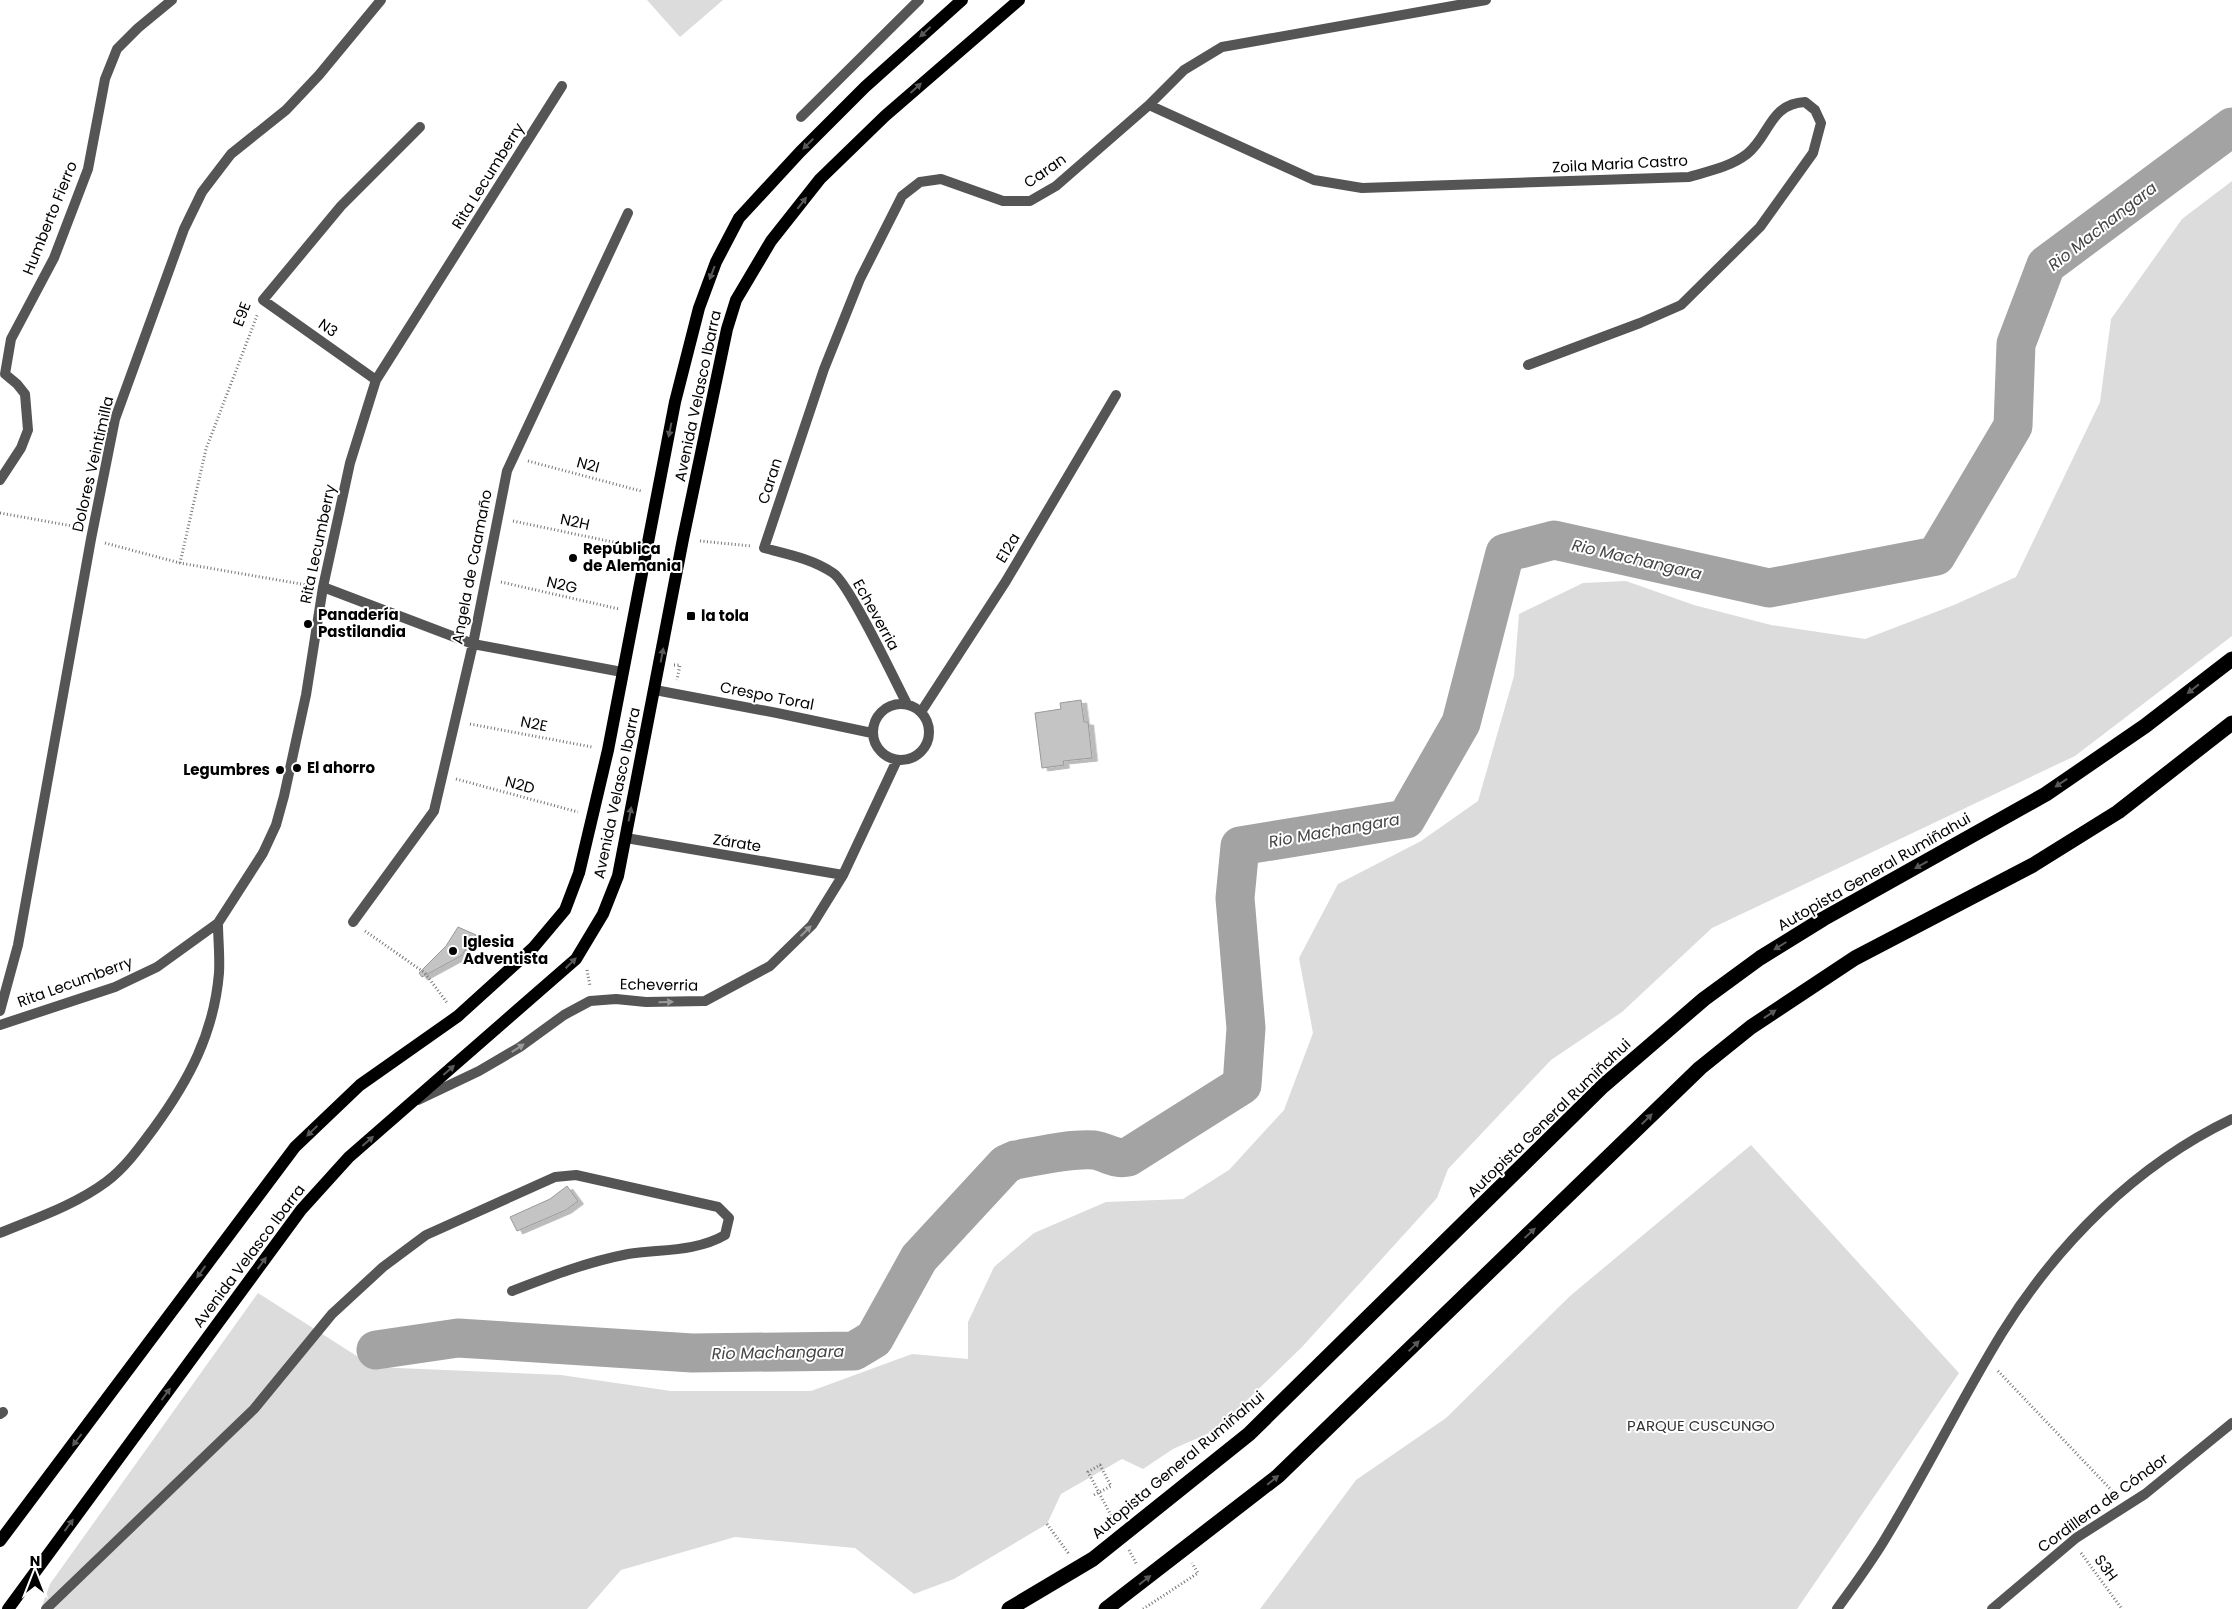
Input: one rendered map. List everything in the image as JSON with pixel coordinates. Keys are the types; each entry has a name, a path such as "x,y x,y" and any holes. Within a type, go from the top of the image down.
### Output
{"highway":[{"name":"Autopista General Rumiñahui","path":"1009,1609 1093,1559 1249,1434 1604,1086 1704,999 1760,958 1823,919 2046,794 2145,726 2232,659"},
{"path":"1106,1609 1278,1476 1700,1068 1751,1027 1855,958 2032,865 2118,812 2232,723"}],"main road":[{"name":"Avenida Velasco Ibarra","path":"0,1541 106,1401 256,1196 295,1147 360,1085 458,1016 533,948 565,910 579,873 608,750 675,402 699,308 716,262 739,218 800,152 865,87 962,0"},
{"name":"Avenida Velasco Ibarra","path":"11,1608 301,1210 349,1157 576,959 604,914 618,876 683,539 727,329 736,300 771,241 820,179 892,109 1019,0"}],"street":[{"name":"Humberto Fierro","path":"2,374 11,339 54,258 88,169 104,79 117,49 138,28 172,0"},
{"name":"Dolores Veintimilla","path":"0,1011 18,945 92,535 115,419 184,229 202,192 231,154 286,110 319,75 380,0"},
{"path":"801,117 919,0"},
{"name":"Caran","path":"764,548 824,369 860,278 902,196 920,182 941,179 1003,201 1030,201 1056,186 1149,105 1184,70 1222,47 1486,0"},
{"name":"Rita Lecumberry","path":"0,1025 114,987 157,967 218,923 263,853 276,825 306,695 323,587 350,463 376,380 562,86"},
{"name":"Zoila Maria Castro","path":"1149,105 1314,180 1362,188 1689,177 1727,166 1748,153 1778,112 1792,103 1805,102 1816,110 1821,124 1813,153 1760,227 1681,305 1640,323 1528,365"},
{"name":"E9E","path":"263,300 341,206 420,127"},
{"name":"Angela de Caamaño","path":"353,922 434,811 473,644 507,471 628,213"},
{"name":"N3","path":"263,300 376,380"},
{"path":"0,480 21,448 28,430 25,394 17,384 2,374"},
{"name":"E12a","path":"921,712 1006,581 1116,395"},
{"name":"Echeverria","path":"764,548 809,561 835,573 850,597 907,704"},
{"path":"323,587 473,644 622,672"},
{"name":"Crespo Toral","path":"655,690 777,712 872,733"},
{"path":"907,704 921,712 927,720 928,740 916,756 907,760 897,760 888,757 880,751 874,743 872,733 876,717 882,710 890,706 907,704"},
{"name":"Echeverria","path":"412,1103 480,1072 520,1047 564,1015 590,1001 616,999 646,1002 705,1001 770,966 812,925 843,875 897,760"},
{"name":"Zárate","path":"626,838 843,875"},
{"path":"0,1232 66,1206 107,1182 135,1154 164,1114 191,1073 209,1031 219,972 218,923"},
{"path":"1837,1609 1888,1536 2003,1332 2062,1250 2100,1210 2168,1155 2202,1133 2232,1119"},
{"path":"46,1609 254,1409 332,1314 382,1267 426,1235 555,1177 576,1175 718,1207 729,1218 725,1235 711,1243 630,1254 583,1264 512,1291"},
{"name":"Cordillera de Cóndor","path":"1992,1609 2072,1541 2145,1494 2232,1423"}],"path":[{"name":"E9E","path":"180,563 206,449 263,300"},
{"name":"N2I","path":"513,457 657,495"},
{"path":"0,513 92,535 180,563 323,587"},
{"name":"N2H","path":"498,518 647,549"},
{"path":"683,539 764,548"},
{"name":"N2G","path":"486,579 634,612"},
{"path":"673,672 674,664 680,665 675,693"},
{"name":"N2E","path":"454,721 608,750"},
{"name":"N2D","path":"442,776 593,816"},
{"path":"353,922 425,973 458,1016"},
{"path":"588,970 590,987"},
{"path":"1987,1359 2126,1506"},
{"path":"1088,1472 1100,1465 1111,1486 1094,1495"},
{"path":"1047,1524 1079,1567"},
{"name":"S3H","path":"2072,1541 2122,1609"},
{"path":"1143,1609 1198,1573"}],"green space":[{"path":"647,0 723,0 680,37"},
{"path":"2232,181 2232,636 2075,756 1712,928 1622,1012 1551,1060 1448,1169 1437,1198 1302,1347 1216,1430 1173,1449 1143,1469 1122,1459 1061,1494 1047,1524 954,1579 914,1594 855,1548 735,1537 621,1570 587,1609 41,1609 50,1584 258,1293 374,1367 561,1375 671,1391 811,1391 912,1354 968,1359 968,1322 994,1267 1034,1233 1106,1202 1183,1199 1229,1170 1284,1110 1313,1033 1299,958 1338,884 1421,841 1478,801 1514,676 1519,614 1583,583 1626,581 1694,605 1771,625 1865,639 1954,605 2016,577 2100,402 2111,319 2182,219"},
{"name":"PARQUE CUSCUNGO","path":"1751,1145 1959,1373 1797,1609 1260,1609 1356,1480 1446,1418 1570,1296"}],"building":[{"path":"1081,700 1084,722 1088,722 1092,758 1063,761 1064,765 1042,768 1035,713 1061,709 1060,703"},
{"name":"Iglesia Adventista","path":"458,927 476,935 461,956 422,977 419,973 446,946"},
{"path":"567,1186 578,1201 566,1210 517,1231 510,1217 550,1199"}],"waterway":[{"name":"Rio Machangara","path":"376,1350 458,1338 692,1353 854,1351 874,1339 919,1258 1006,1164 1015,1160 1075,1150 1094,1150 1115,1157 1128,1157 1242,1085 1246,1028 1235,898 1240,846 1406,819 1461,723 1505,553 1554,540 1769,588 1936,556 2013,426 2016,344 2046,265 2232,127"}],"place":[{"name":"República de Alemania","path":"573,558"},
{"name":"la tola","path":"691,616"},
{"name":"Panadería Pastilandia","path":"308,624"},
{"name":"El ahorro","path":"297,768"},
{"name":"Legumbres","path":"280,770"},
{"name":"Iglesia Adventista","path":"453,951"}]}
